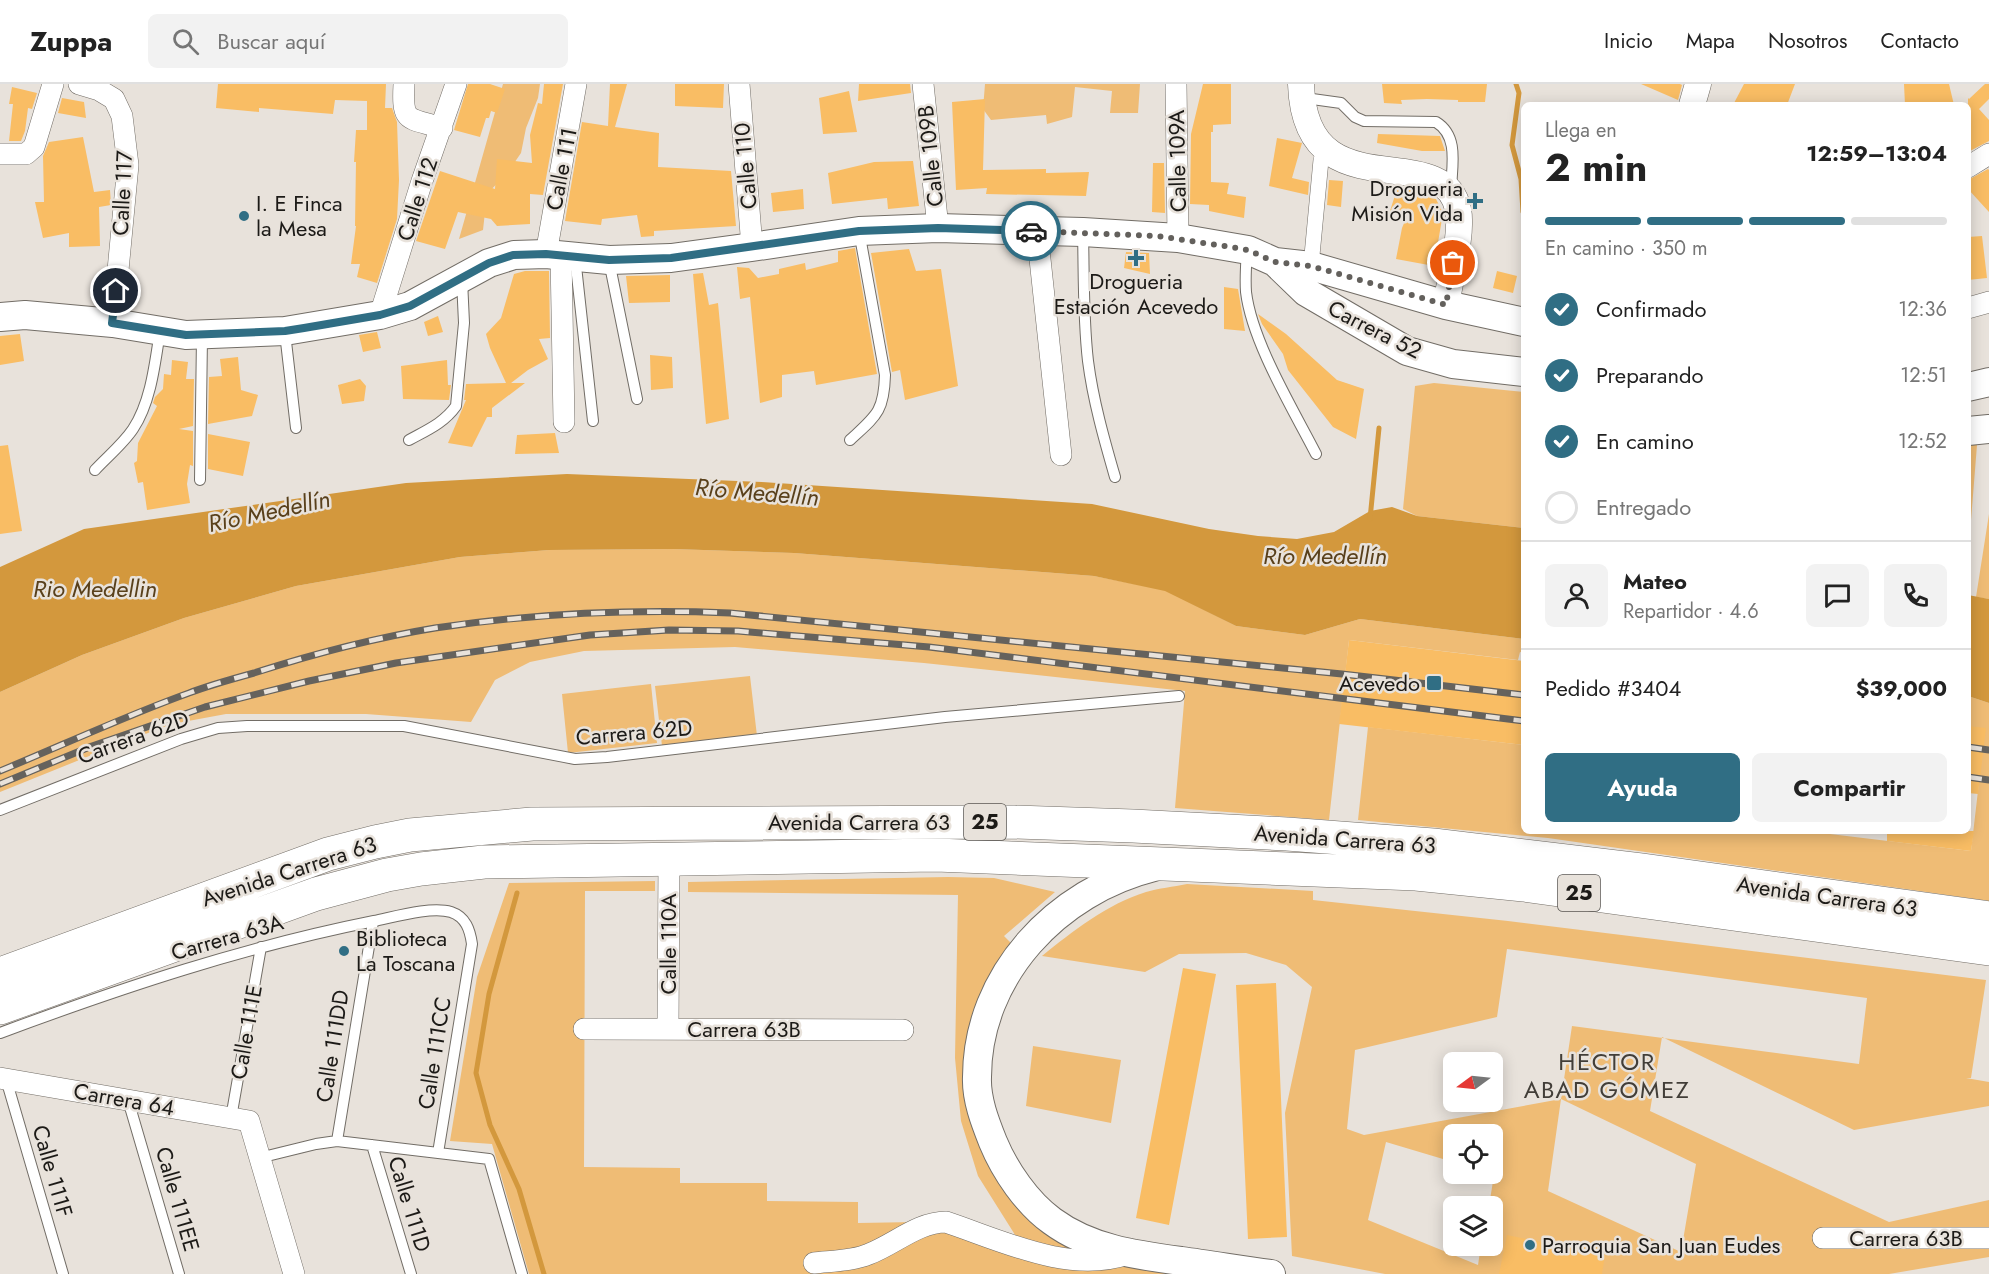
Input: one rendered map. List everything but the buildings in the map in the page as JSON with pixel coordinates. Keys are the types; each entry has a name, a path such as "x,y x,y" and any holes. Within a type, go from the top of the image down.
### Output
{"highway":[{"name":"Avenida Carrera 63","path":"0,974 328,854 410,835 532,824 1014,822 1287,834 1503,852 1989,918"},
{"name":"Avenida Carrera 63","path":"0,1008 264,911 354,883 421,869 484,862 936,855 1325,870 1466,878 1989,949"}],"main road":[{"name":"Carrera 52","path":"0,317 25,315 112,323 202,335 285,331 380,315 410,306 489,263 513,255 609,260 671,258 859,231 938,228 1083,232 1178,238 1248,250 1275,262 1311,266 1446,305 1521,321"},
{"name":"Carrera 52","path":"1275,262 1306,292 1407,351 1453,364 1521,372"},
{"path":"1971,386 1989,382"},
{"path":"1971,431 1989,429"},
{"path":"1167,864 1125,876 1102,886 1076,902 1044,927 1004,974 990,1002 979,1046 976,1078 983,1116 1000,1158 1027,1197 1051,1221 1082,1239 1128,1254 1271,1274"}],"street":[{"path":"0,154 26,154 34,147 52,84"},
{"name":"Calle 117","path":"79,84 99,90 114,99 122,116 128,165 112,323"},
{"path":"404,84 405,114 442,128"},
{"name":"Calle 112","path":"380,315 422,181 456,84"},
{"name":"Calle 111","path":"564,422 561,256 576,84"},
{"name":"Calle 110","path":"739,84 752,247"},
{"name":"Calle 109B","path":"923,84 938,228"},
{"name":"Calle 109A","path":"1176,84 1178,238"},
{"path":"1693,102 1698,84"},
{"path":"1301,91 1310,129 1322,148 1336,158 1357,166 1433,178 1447,187 1458,206 1460,221 1446,305"},
{"path":"1971,165 1989,154"},
{"path":"1311,266 1322,160"},
{"path":"1037,231 1061,455"},
{"path":"1971,307 1989,302"},
{"name":"Calle 110A","path":"668,1029 669,858"},
{"name":"Carrera 63B","path":"584,1029 903,1030"},
{"name":"Carrera 64","path":"3,1078 240,1119"},
{"name":"Calle 111E","path":"240,1119 260,1158 294,1274"},
{"path":"813,1263 866,1256 920,1227 935,1222 946,1222 1034,1254 1074,1263 1098,1263 1128,1254"},
{"name":"Carrera 63B","path":"1823,1238 1989,1238"}],"lane":[{"path":"1301,91 1341,103 1355,117 1364,121 1425,120 1436,122 1445,128 1450,136 1453,150 1447,187"},
{"path":"850,440 875,416 884,398 885,375 859,231"},
{"path":"1083,232 1088,360 1099,419 1115,477"},
{"path":"1248,250 1245,275 1246,294 1253,321 1269,363 1316,454"},
{"path":"561,256 593,421"},
{"path":"609,260 637,399"},
{"path":"409,440 439,424 456,406 464,323 462,278"},
{"path":"94,470 133,429 144,405 156,364 160,331"},
{"path":"285,331 296,428"},
{"path":"200,480 202,335"},
{"name":"Carrera 62D","path":"0,810 169,743 218,728 404,726 575,759 945,717 1179,696"},
{"name":"Carrera 63A","path":"0,1033 115,990 312,933 418,912 450,911 468,924"},
{"name":"Calle 111DD","path":"337,1141 373,922"},
{"name":"Calle 111CC","path":"438,1153 472,944 468,924"},
{"name":"Calle 111E","path":"240,1119 261,947"},
{"name":"Calle 111F","path":"3,1078 63,1274"},
{"name":"Calle 111EE","path":"128,1100 179,1274"},
{"path":"260,1158 337,1141 489,1159 522,1274"},
{"name":"Calle 111D","path":"372,1145 411,1274"}],"shaded area":[{"path":"503,84 540,84 538,98 526,128 521,153 508,172 487,194 483,230 459,239"},
{"path":"985,84 1140,84 1138,113 1110,113 1112,91 1075,87 1072,117 1047,124 1046,115 991,120 983,109"},
{"path":"1434,383 1521,392 1521,528 1417,516 1403,509 1415,386"},
{"path":"1971,444 1977,445 1971,520"},
{"path":"1989,514 1989,599 1976,597"},
{"path":"673,549 794,553 1094,576 1165,590 1236,626 1305,635 1360,619 1521,639 1521,652 1518,660 1349,640 1329,820 1175,808 1185,691 924,663 735,647 584,651 530,662 495,680 471,722 366,714 226,714 172,724 0,792 0,692 82,655 184,618 296,586 460,557 549,550"},
{"path":"750,676 757,736 662,746 655,686"},
{"path":"651,684 657,743 568,753 562,694"},
{"path":"1971,697 1989,703 1989,901 1548,838 1358,820 1368,727 1521,745 1521,834 1830,834 1971,851 1979,782 1971,741"},
{"path":"994,878 1055,892 1004,936 1013,945 990,980 979,1133 1099,1256 1017,1238 978,1176 961,1121 955,1058 958,895 688,892 688,882"},
{"path":"655,881 655,891 585,891 584,1167 680,1168 680,1183 767,1183 767,1201 858,1202 858,1223 916,1222 1076,1268 1123,1266 1170,1274 529,1274 492,1144 450,1141 477,977 509,883"},
{"path":"1187,884 1313,891 1313,900 1508,921 1986,980 1971,1078 1966,1078 1989,1082 1989,1106 1854,1130 1665,1038 1859,1064 1867,998 1507,949 1497,1017 1355,1050 1347,1129 1364,1135 1490,1112 1503,1112 1503,1110 1561,1099 1572,1026 1662,1038 1650,1111 1889,1222 1989,1200 1989,1257 1889,1274 1385,1274 1292,1256 1285,1113 1312,987 1286,965 1246,953 1179,954 1145,972 1042,956 1104,911 1132,897 1156,889","holes":["1561,1099 1696,1164 1681,1252 1548,1191","1443,1124 1503,1124 1503,1184 1493,1184 1491,1196 1503,1196 1503,1256 1479,1256 1478,1265 1456,1256 1443,1256 1443,1251 1368,1220 1386,1142 1443,1159"]},
{"path":"1033,1046 1121,1060 1111,1123 1026,1106"}],"water":[{"name":"Rio Medellin","path":"567,474 762,482 1092,504 1209,529 1297,539 1334,532 1370,511 1392,507 1417,516 1521,528 1521,639 1360,619 1305,635 1236,626 1165,591 1094,576 794,553 673,549 549,550 460,557 296,586 184,618 82,655 0,692 0,567 84,529 406,483"},
{"path":"1971,596 1989,599 1989,703 1971,697"}],"waterway":[{"path":"1516,84 1519,93 1512,145 1521,179"},
{"path":"1370,519 1379,428"},
{"path":"517,893 489,994 476,1073 490,1125 519,1189 544,1274"}],"railway":[{"path":"0,771 197,690 321,653 435,628 508,619 582,614 730,613 1342,674 1521,695"},
{"path":"0,784 92,746 205,707 309,681 396,663 590,635 669,630 738,631 929,647 1521,721"},
{"path":"1971,747 1989,750"},
{"path":"1971,777 1989,780"}],"way so far":[{"path":"1031,231 1157,236 1248,250 1275,262 1311,266 1446,305 1453,263"}],"place":[{"name":"Drogueria Misión Vida","path":"1475,201"},
{"name":"I. E Finca la Mesa","path":"244,216"},
{"name":"Drogueria Estación Acevedo","path":"1136,258"},
{"name":"Acevedo","path":"1434,683"},
{"name":"Biblioteca La Toscana","path":"344,951"},
{"name":"Parroquia San Juan Eudes","path":"1530,1245"}],"district":[{"name":"HÉCTOR ABAD GÓMEZ","path":"1607,1075"}],"route":[{"path":"116,291 112,323 186,335 285,331 380,315 410,306 489,263 513,255 546,254 609,260 671,258 859,231 938,228 1031,231"}],"water label":[{"name":"Río Medellín","path":"757,492"},
{"name":"Río Medellín","path":"269,511"},
{"name":"Río Medellín","path":"1325,555"}]}
